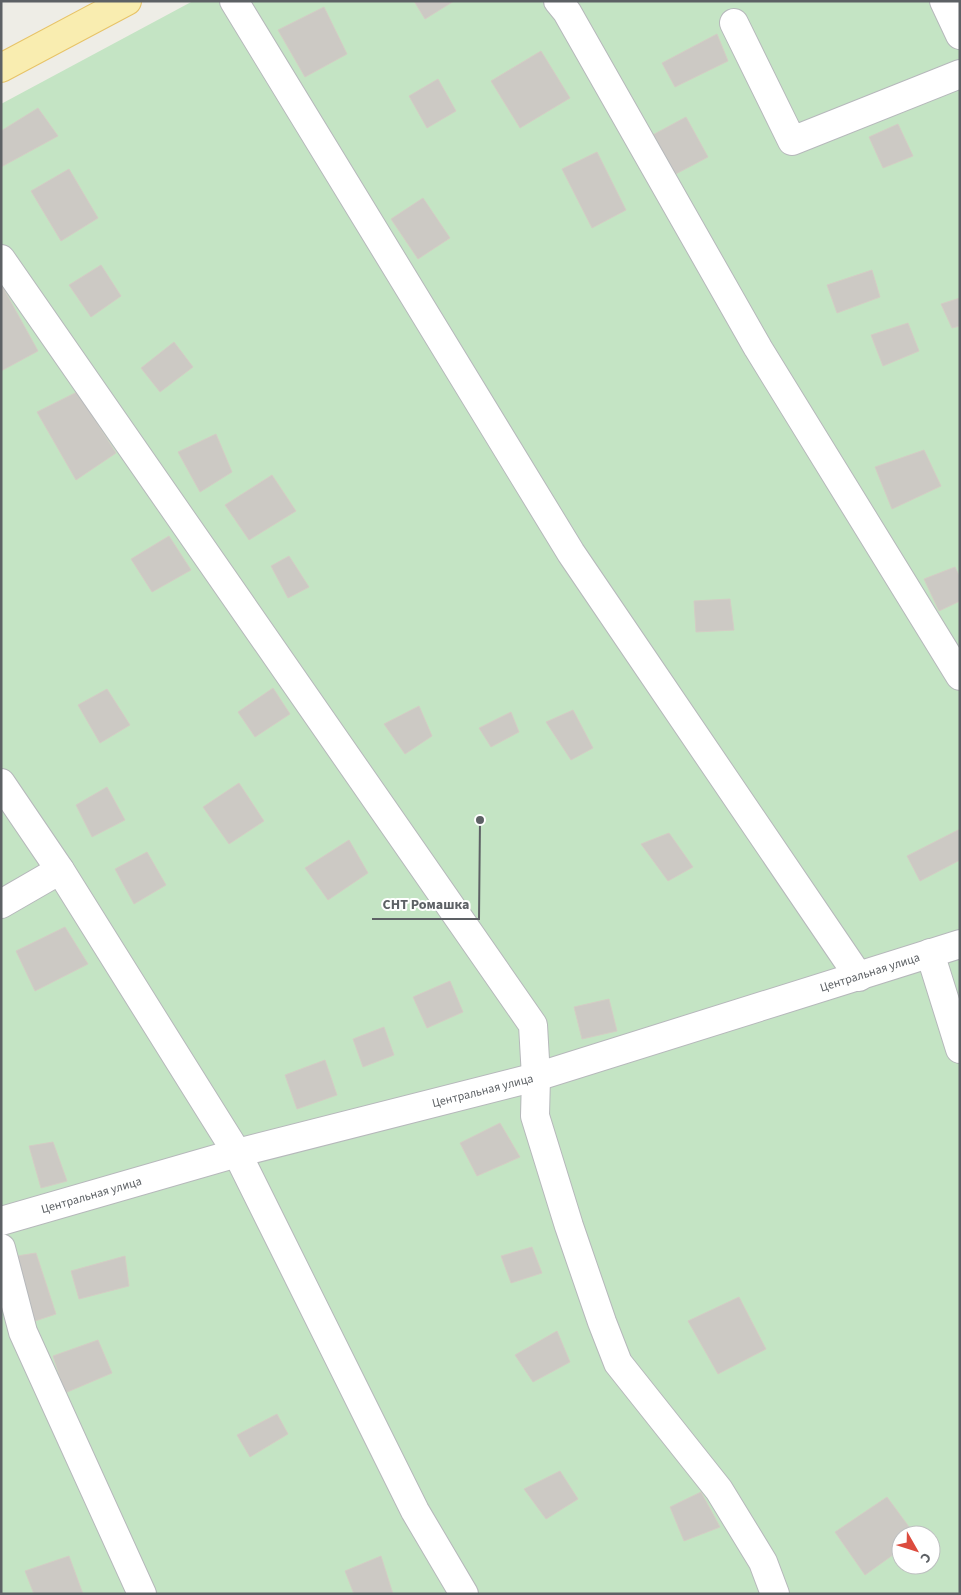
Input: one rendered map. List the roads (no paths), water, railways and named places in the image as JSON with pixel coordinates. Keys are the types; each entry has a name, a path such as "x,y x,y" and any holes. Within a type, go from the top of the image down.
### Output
{"main road":[{"path":"1,68 127,1"}],"street":[{"path":"234,1 571,553 859,977"},
{"path":"558,1 567,12 758,348 960,676"},
{"path":"944,1 960,35"},
{"path":"734,24 792,141 960,74"},
{"path":"1,259 533,1025 536,1077 535,1116 572,1235 618,1362 719,1490 763,1562 775,1594"},
{"path":"1,782 60,870 237,1153 415,1512 464,1594"},
{"path":"1,904 60,870"},
{"name":"Центральная улица","path":"1,1221 237,1153 536,1077 960,944"},
{"path":"930,953 960,1048"},
{"path":"1,1248 23,1332 142,1594"}],"place":[{"name":"СНТ Ромашка","path":"480,820"}]}
